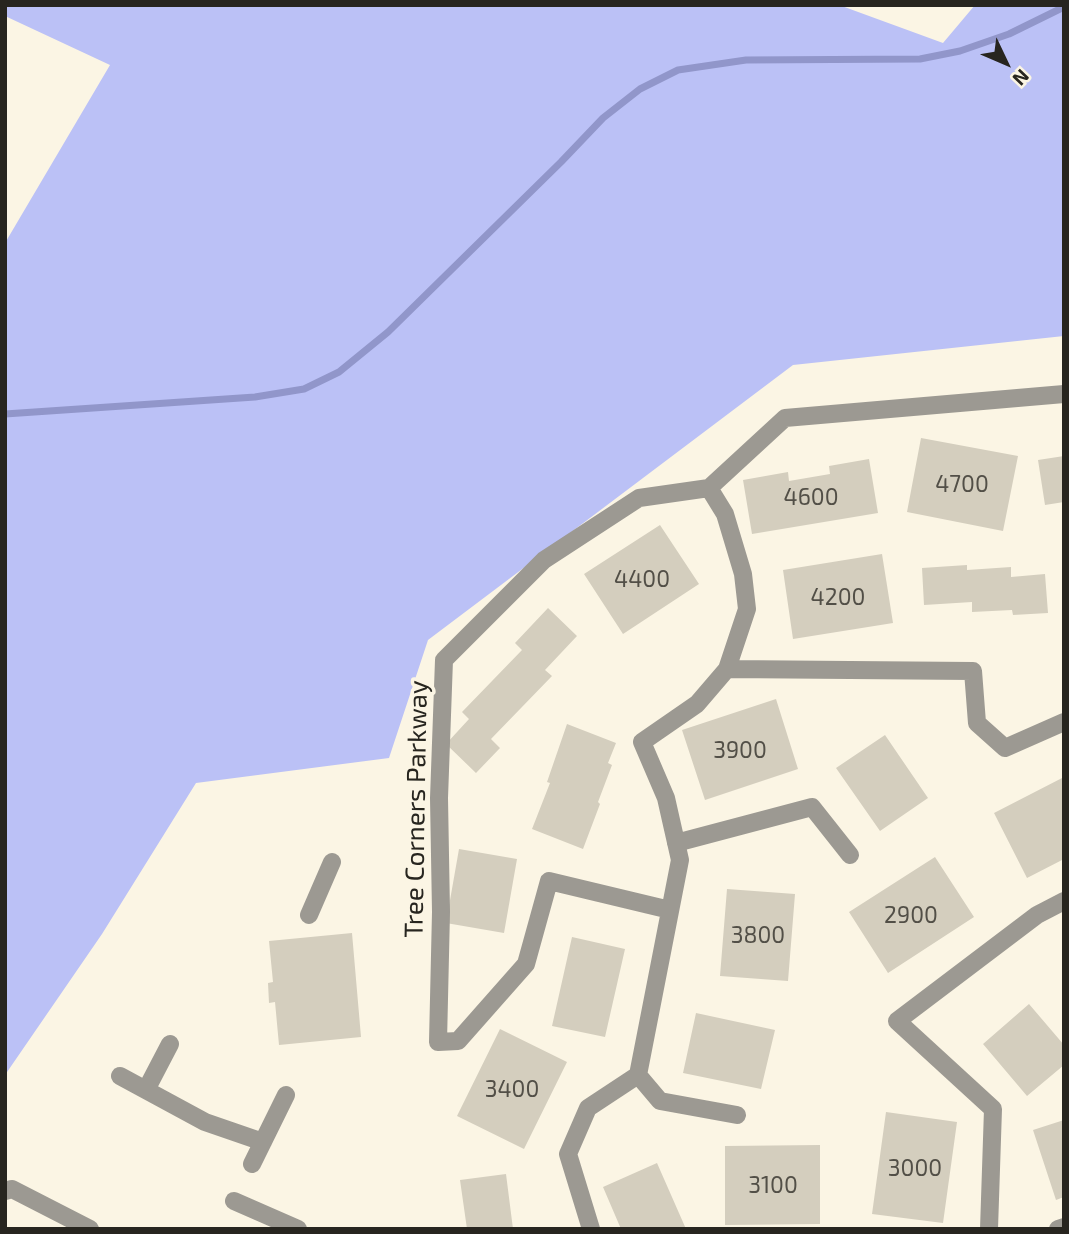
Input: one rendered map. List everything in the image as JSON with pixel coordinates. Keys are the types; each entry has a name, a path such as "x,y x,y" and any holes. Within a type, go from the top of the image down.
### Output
{"street":[{"path":"591,1229 568,1154 588,1108 638,1075 680,860 666,798 642,742 697,704 727,669 747,609 743,573 725,514 709,488 785,418 1064,394"},
{"name":"Tree Corners Parkway","path":"670,910 549,881 526,964 458,1041 438,1042 441,912 439,798 444,660 544,560 639,498 709,488"},
{"path":"727,669 973,671 977,723 1005,748 1064,722"},
{"path":"676,843 812,807 850,855"},
{"path":"309,915 332,862"},
{"path":"989,1229 993,1109 897,1021 1037,915 1064,901"},
{"path":"146,1090 170,1044"},
{"path":"638,1075 660,1101 737,1115"},
{"path":"120,1076 205,1122 263,1142"},
{"path":"252,1164 286,1095"},
{"path":"5,1191 12,1189 90,1229"},
{"path":"234,1201 298,1229"},
{"path":"1058,1229 1064,1227"}],"shaded area":[{"path":"5,5 839,5 943,43 975,5 1064,5 1064,336 793,365 428,640 389,758 196,783 102,934 5,1075 5,243 110,65 5,16"}],"building":[{"path":"921,438 1018,456 1003,531 907,512"},
{"path":"1064,456 1064,502 1045,505 1038,460"},
{"path":"869,459 878,513 752,534 743,480 788,472 789,481 830,474 829,466"},
{"path":"660,525 699,584 623,634 584,574"},
{"path":"882,554 893,623 793,639 783,570"},
{"path":"967,565 967,570 1011,567 1011,577 1045,574 1048,613 1013,615 1012,610 972,612 972,602 924,605 922,568"},
{"path":"548,608 577,636 545,670 552,676 491,739 500,748 476,773 446,744 469,719 462,712 522,650 515,643"},
{"path":"776,699 798,769 705,800 682,730"},
{"path":"567,724 616,743 608,763 612,765 598,802 600,804 583,849 532,829 550,783 547,782"},
{"path":"885,735 928,798 880,831 836,768"},
{"path":"1064,777 1064,859 1027,878 994,813"},
{"path":"459,849 517,859 504,933 446,923"},
{"path":"935,857 974,917 888,973 849,912"},
{"path":"727,889 795,894 788,981 720,976"},
{"path":"352,933 361,1037 279,1045 275,1002 269,1003 268,983 273,982 269,941"},
{"path":"572,937 625,949 605,1037 552,1026"},
{"path":"1029,1004 1064,1045 1064,1065 1027,1096 983,1044"},
{"path":"696,1013 775,1030 761,1089 683,1073"},
{"path":"500,1029 567,1062 524,1149 457,1116"},
{"path":"886,1112 957,1122 943,1223 872,1214"},
{"path":"1064,1120 1064,1197 1056,1200 1033,1130"},
{"path":"820,1145 820,1224 725,1225 725,1146"},
{"path":"657,1163 686,1229 621,1229 603,1187"},
{"path":"506,1174 513,1229 467,1229 460,1180"}],"waterway":[{"path":"5,414 255,397 304,389 339,372 388,332 603,118 640,89 678,70 746,60 920,59 960,51 1009,34 1064,7"}]}
